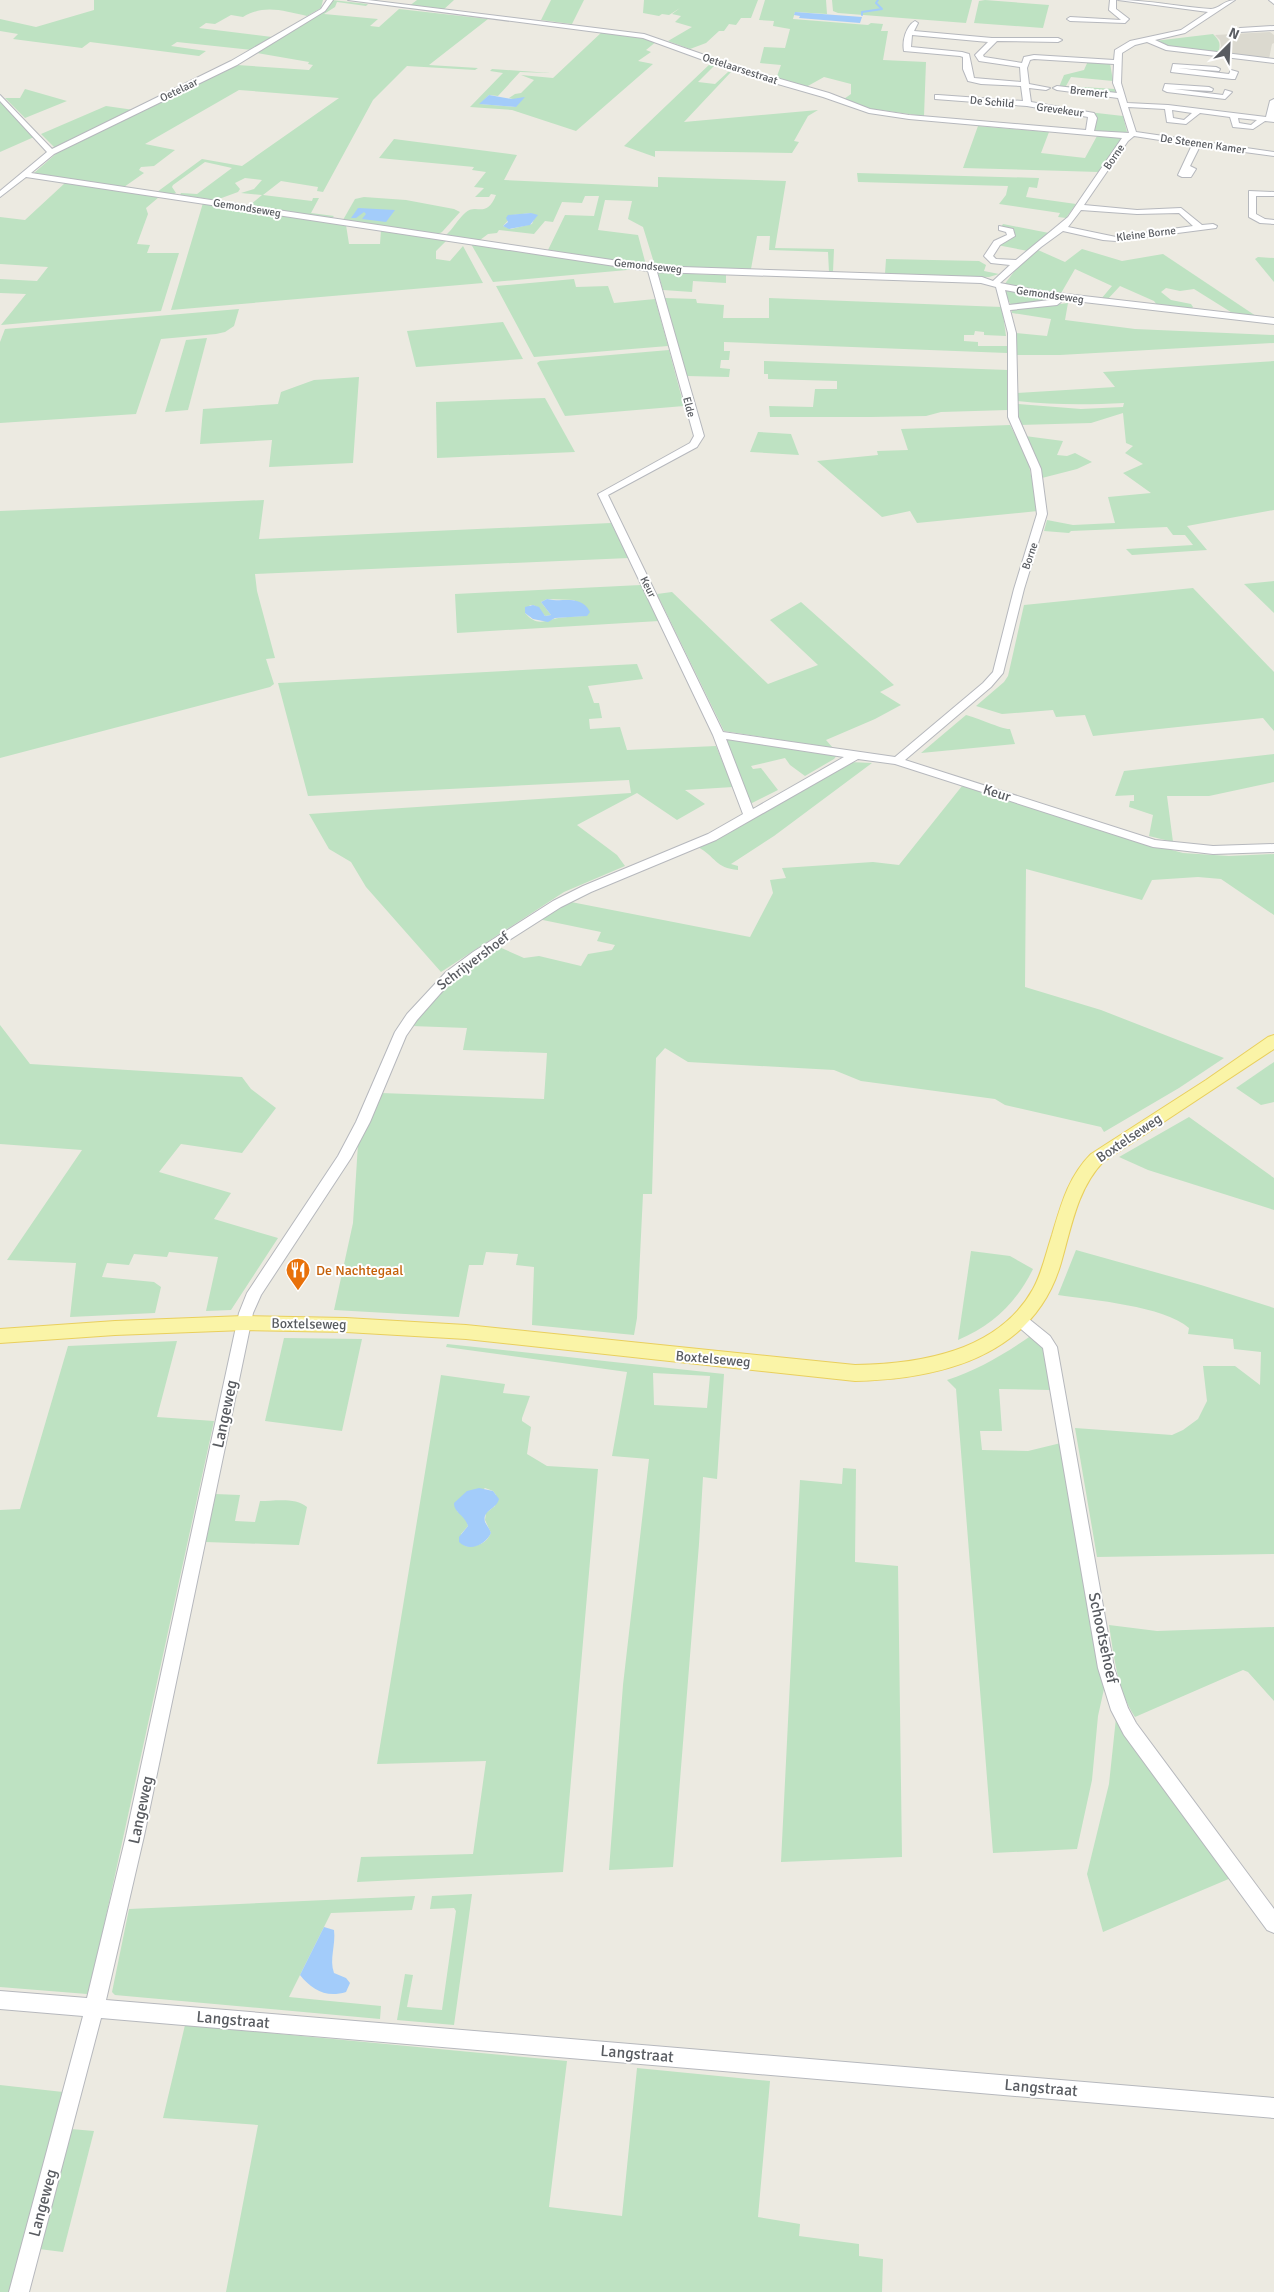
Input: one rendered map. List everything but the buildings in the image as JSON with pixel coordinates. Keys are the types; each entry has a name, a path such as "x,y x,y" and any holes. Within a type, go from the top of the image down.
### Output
{"main road":[{"name":"Boxtelseweg","path":"0,1336 116,1328 244,1323 346,1324 466,1332 667,1355 855,1373 876,1374 948,1362 988,1342 1014,1325 1039,1295 1082,1174 1097,1158 1212,1084 1274,1041"}],"street":[{"name":"Oetelaar","path":"0,195 51,152 234,63 322,10 330,0"},
{"name":"Oetelaarsestraat","path":"351,0 644,36 742,72 826,95 869,111 909,117 1089,134 1130,135"},
{"path":"1070,19 1123,22 1126,19 1112,10 1113,0"},
{"path":"1121,0 1165,2 1214,10"},
{"path":"1130,135 1116,76 1118,52 1124,47 1178,34 1232,0"},
{"path":"915,23 907,38 907,49 962,54 966,56 969,76 975,81 1046,88"},
{"path":"1240,30 1274,28"},
{"path":"910,33 966,34 992,40 1000,38 1059,36 1060,58"},
{"path":"982,59 979,56 992,40"},
{"path":"1149,40 1166,48 1274,61"},
{"path":"1168,107 1170,120 1186,122 1199,111 1222,55"},
{"path":"966,60 982,59 1024,65 1030,58 1116,62"},
{"path":"1084,68 1087,60"},
{"name":"Grevekeur","path":"1024,65 1027,104 1091,114 1089,134"},
{"path":"1215,73 1232,77 1234,72"},
{"name":"De Schild","path":"958,99 962,87"},
{"name":"Bremert","path":"1057,88 1120,96"},
{"path":"1207,92 1225,97 1228,92"},
{"path":"0,97 51,152"},
{"name":"De Schild","path":"938,97 1027,104"},
{"path":"1124,105 1168,107 1233,115 1236,125 1253,127 1269,119 1274,101"},
{"name":"De Steenen Kamer","path":"1130,135 1274,154"},
{"name":"Borne","path":"896,761 987,685 998,673 1018,589 1040,526 1042,498 1036,468 1013,417 1012,333 998,284 1038,245 1062,228 1080,206 1130,135"},
{"path":"1185,168 1197,143"},
{"name":"Gemondseweg","path":"24,174 652,269 977,280 1075,299 1274,321"},
{"path":"1274,194 1252,193 1252,215 1255,218 1274,222"},
{"name":"Kleine Borne","path":"1080,206 1137,212 1181,210 1200,228"},
{"name":"Kleine Borne","path":"1062,228 1116,239 1213,226"},
{"path":"1002,228 1010,231 1011,236 997,243 988,256 994,261 1018,263"},
{"name":"Elde","path":"603,494 694,445 699,436 694,424 652,269"},
{"path":"1006,308 1075,299"},
{"name":"Keur","path":"603,494 719,735 750,816"},
{"name":"Keur","path":"719,735 896,761 1153,843 1181,849 1213,851 1274,848"},
{"name":"Schrijvershoef","path":"244,1323 254,1293 344,1158 363,1122 400,1035 432,992 450,975 477,955 557,904 587,889 712,837 854,756"},
{"name":"Schootsehoef","path":"1019,1319 1045,1340 1050,1347 1106,1668 1120,1710 1130,1730 1274,1924"},
{"name":"Langeweg","path":"19,2292 94,2009 135,1836 244,1323"},
{"name":"Langstraat","path":"0,2000 1274,2108"}],"shaded area":[{"path":"1270,32 1274,35 1274,43 1272,44 1269,59 1218,53 1221,46 1220,40 1215,35"}],"green space":[{"path":"94,0 323,0 321,8 307,16 266,10 243,17 231,15 215,24 206,23 199,28 272,37 252,50 177,42 171,46 206,51 199,56 90,42 82,48 13,39 18,34 0,31 0,19 36,27 94,10"},
{"path":"332,0 368,4 366,6 337,2 335,7 324,14 378,19 370,26 379,27 399,9 488,19 429,65 478,68 475,70 407,66 373,100 323,192 317,191 318,187 281,181 263,195 312,201 313,198 319,198 311,213 334,216 332,218 249,206 262,195 241,193 254,189 262,180 245,178 235,183 240,189 238,192 216,200 180,195 181,193 197,194 232,168 205,162 173,185 172,187 176,193 157,192 202,159 242,166 339,98 239,90 145,144 175,150 154,166 141,167 139,170 144,173 124,187 34,173 58,152 237,65 309,70 313,65 308,64 309,62 257,53 328,8"},
{"path":"417,0 454,0 442,11 408,7"},
{"path":"551,0 584,0 572,24 541,20"},
{"path":"644,0 758,0 751,18 741,18 736,25 729,24 724,31 719,31 706,43 690,49 668,41 692,27 675,22 681,16 672,14 680,8 669,15 662,14 659,16 643,13"},
{"path":"765,0 826,0 827,14 795,12 793,19 868,25 871,23 883,24 881,31 888,31 883,60 926,62 924,116 865,108 844,99 851,94 851,84 824,77 806,87 776,79 781,65 760,63 764,47 785,48 790,29 773,26 774,21 759,20"},
{"path":"832,0 972,0 966,23 838,13 833,11"},
{"path":"979,1 1049,5 1043,28 974,23"},
{"path":"603,31 657,41 646,50 651,52 638,61 653,64 576,131 512,110 470,107 503,73 490,71 492,69 551,73 520,72 498,96 489,95 480,104 516,107 516,100 509,98 521,93 534,80 521,75 553,78"},
{"path":"1213,34 1219,43 1218,53 1172,48 1154,41"},
{"path":"1088,61 1110,63 1113,81 1071,77 1066,86 1115,89 1116,93 1059,87 1064,75 1084,70"},
{"path":"712,62 716,64 698,82 715,84 728,72 731,72 684,122 818,110 808,116 794,141 799,142 792,153 655,151 655,157 624,146"},
{"path":"25,89 67,101 25,118 5,98 20,98"},
{"path":"0,102 34,137 0,152"},
{"path":"106,106 134,110 55,148 41,134"},
{"path":"1088,112 1123,116 1127,132 1092,131 1094,114"},
{"path":"978,126 1049,132 1041,153 1085,158 1097,136 1123,138 1099,172 963,168"},
{"path":"394,139 517,155 504,180 658,187 658,177 786,181 775,248 834,249 833,272 829,272 828,252 769,250 770,236 757,236 751,269 655,266 643,227 628,219 632,201 605,200 598,230 638,235 646,265 548,250 565,215 594,216 599,196 585,196 582,203 562,202 553,222 545,221 534,234 499,230 497,233 488,234 480,240 446,235 462,215 469,210 485,209 492,202 496,195 475,197 484,188 474,187 486,172 472,170 474,167 379,158","holes":["531,213 534,219 532,224 511,229 503,226 513,215"]},
{"path":"857,173 1039,178 1037,188 1029,187 1026,197 1076,204 1066,218 1058,217 1060,213 999,204 1006,195 1008,186 858,182"},
{"path":"65,183 159,197 146,208 148,214 137,244 150,245 147,253 179,253 161,311 1,325 26,294 0,293 0,279 37,281 48,267 0,264 0,217 25,220"},
{"path":"364,197 406,200 454,209 460,212 438,234 343,220 355,199"},
{"path":"203,203 346,225 349,244 380,244 381,230 447,240 436,251 436,259 450,261 463,246 483,283 171,310"},
{"path":"1003,224 1049,233 1028,251 997,245 1014,236 1001,227"},
{"path":"471,244 638,269 493,282"},
{"path":"1082,249 1122,261 1163,254 1259,318 1234,314 1194,289 1180,291 1166,288 1161,292 1171,300 1191,304 1193,307 1191,309 1157,305 1154,301 1120,286 1107,300 1101,299 1112,286 1075,269 1060,295 1004,285 1016,269 1038,250 1065,262"},
{"path":"1258,257 1274,258 1274,282 1255,259"},
{"path":"886,259 979,261 986,265 984,271 999,274 989,277 885,274"},
{"path":"658,273 726,275 726,283 693,281 692,292 663,290"},
{"path":"574,279 576,287 608,286 614,303 655,299 668,346 534,357 496,286"},
{"path":"1003,290 1059,299 1011,305"},
{"path":"665,298 696,299 697,303 724,305 723,318 769,318 769,298 1002,307 1006,336 984,335 984,332 975,331 974,335 964,335 964,341 978,342 978,346 1007,346 1007,353 724,342 724,351 730,351 729,360 721,360 720,368 730,369 729,377 687,376"},
{"path":"1068,303 1065,320 1135,329 1274,335 1274,343 1060,355 1016,355 1015,333 1047,336 1051,319 1012,313 1012,310"},
{"path":"239,309 234,326 225,332 161,339 136,414 0,423 0,342 5,329"},
{"path":"503,322 523,359 416,367 407,331"},
{"path":"207,338 188,410 165,412 186,340"},
{"path":"669,350 684,406 565,416 537,363 540,361"},
{"path":"764,361 1008,370 1008,410 941,412 926,416 770,417 769,406 813,407 815,389 837,389 837,381 768,379 768,374 764,374"},
{"path":"1274,361 1274,510 1187,526 1207,550 1132,555 1126,549 1193,545 1185,535 1173,535 1167,527 1071,531 1069,533 1044,531 1047,520 1073,525 1115,523 1108,497 1151,493 1123,473 1143,464 1125,453 1133,446 1126,443 1123,413 1091,423 1019,425 1018,404 1081,409 1123,407 1124,403 1070,404 1017,401 1017,393 1115,387 1103,372"},
{"path":"359,377 353,463 269,467 272,440 200,444 203,409 278,404 281,392 314,380"},
{"path":"545,398 575,452 437,458 436,402"},
{"path":"1010,425 1028,460 1038,511 917,523 910,511 882,517 817,461 878,455 877,451 908,450 901,429"},
{"path":"758,432 791,434 799,455 750,452"},
{"path":"1025,436 1063,441 1057,455 1067,456 1075,453 1092,462 1077,469 1042,478 1033,450"},
{"path":"264,500 259,539 611,523 629,558 255,574 257,591 275,658 266,659 274,684 270,687 0,758 0,511"},
{"path":"1274,581 1274,613 1244,584"},
{"path":"641,585 659,621 457,633 455,594","holes":["547,599 574,600 587,616 539,622 525,613 530,605 533,605 545,616 551,615 541,602"]},
{"path":"1193,588 1274,672 1274,731 1263,718 1093,736 1085,715 1056,717 1053,710 1002,714 976,706 1004,682 1008,676 1024,605"},
{"path":"672,592 768,684 818,665 770,620 801,602 894,685 880,692 901,705 875,719 826,740 833,748 724,731 657,594"},
{"path":"637,664 643,679 588,686 594,703 599,703 602,718 589,719 590,729 620,727 627,750 716,746 733,787 685,790 705,804 677,820 637,793 577,825 617,855 625,866 564,892 441,972 366,887 351,862 329,849 309,814 631,793 629,780 308,796 278,683"},
{"path":"966,715 1010,729 1015,744 921,753"},
{"path":"725,738 838,754 834,759 805,776 790,765 785,758 751,766 753,769 761,768 778,790 750,804"},
{"path":"1274,754 1274,782 1209,796 1167,796 1173,842 1149,836 1153,815 1129,807 1130,801 1134,801 1134,795 1115,796 1124,771"},
{"path":"849,762 872,763 774,836 731,864 738,866 738,870 725,867 698,847 743,825"},
{"path":"962,786 1121,836 1183,853 1229,856 1274,854 1274,915 1221,879 1198,877 1152,880 1142,900 1026,869 1025,987 1101,1010 1224,1058 1179,1088 1104,1132 1101,1127 1005,1105 995,1099 861,1081 834,1070 688,1062 665,1048 656,1058 652,1194 643,1194 637,1318 634,1335 532,1325 534,1267 516,1265 518,1254 486,1252 483,1265 469,1265 459,1317 334,1310 353,1223 358,1144 381,1093 544,1099 547,1053 463,1050 467,1028 411,1026 442,988 468,965 497,946 524,958 539,956 581,966 588,954 612,950 615,945 597,941 601,932 538,919 566,901 750,937 773,893 770,880 786,878 782,868 873,862 899,865"},
{"path":"0,1025 30,1064 242,1077 251,1089 276,1108 242,1153 181,1144 159,1172 231,1193 214,1219 278,1238 231,1310 206,1311 218,1257 169,1252 167,1257 134,1254 129,1265 107,1263 102,1277 154,1282 161,1287 155,1313 70,1317 76,1263 7,1260 82,1150 0,1144"},
{"path":"1274,1062 1274,1102 1261,1105 1236,1088"},
{"path":"1189,1117 1274,1178 1274,1210 1148,1170 1119,1157"},
{"path":"1076,1250 1201,1285 1274,1308 1274,1554 1097,1557 1075,1428 1172,1435 1183,1430 1198,1419 1207,1401 1203,1366 1235,1366 1260,1385 1261,1352 1234,1349 1233,1339 1188,1334 1189,1328 1178,1320 1146,1309 1058,1295"},
{"path":"971,1251 1010,1256 1033,1269 1027,1281 1002,1312 982,1328 958,1340"},
{"path":"1032,1335 1039,1338 1045,1351 1051,1390 999,1389 1002,1431 980,1431 982,1450 1028,1451 1061,1443 1104,1689 1098,1716 1092,1780 1077,1849 993,1853 956,1389 947,1380 991,1361"},
{"path":"284,1338 362,1339 342,1431 265,1421"},
{"path":"177,1341 157,1417 214,1421 91,1985 87,1994 0,1987 0,1510 20,1509 68,1346"},
{"path":"447,1344 724,1374 717,1479 703,1477 673,1867 609,1870 623,1685 649,1459 612,1456 627,1372 446,1347","holes":["653,1373 710,1376 707,1408 654,1405"]},
{"path":"441,1375 505,1384 503,1393 530,1396 522,1418 522,1421 531,1427 527,1454 547,1466 598,1469 563,1872 357,1882 361,1857 473,1854 486,1761 377,1764","holes":["485,1488 493,1491 496,1495 495,1506 486,1513 485,1520 491,1533 487,1540 481,1544 465,1546 461,1534 468,1526 466,1518 457,1511"]},
{"path":"843,1468 856,1469 855,1562 898,1566 902,1857 781,1862 800,1480 842,1484"},
{"path":"215,1494 240,1495 235,1521 255,1522 260,1501 285,1500 297,1502 307,1507 299,1545 205,1542"},
{"path":"1109,1625 1157,1631 1274,1627 1274,1701 1248,1672 1243,1670 1135,1717 1120,1684"},
{"path":"1116,1718 1231,1878 1103,1932 1087,1874 1109,1784"},
{"path":"472,1894 454,2025 397,2020 405,1974 413,1975 407,2007 442,2010 456,1911 454,1908 430,1909 432,1896"},
{"path":"415,1896 412,1910 331,1913 289,1997 381,2006 380,2019 115,1995 112,1992 129,1909"},
{"path":"185,2025 567,2061 549,2207 622,2216 637,2068 770,2081 758,2217 800,2224 799,2236 859,2244 859,2256 883,2259 882,2292 226,2292 258,2125 163,2118"},
{"path":"0,2085 63,2092 11,2292 0,2292"},
{"path":"71,2129 94,2131 63,2252 39,2249"}],"water":[{"path":"795,12 862,17 860,23 799,18 800,16 794,15"},
{"path":"489,95 512,99 525,97 516,107 479,104"},
{"path":"358,208 395,210 386,222 362,219 366,214 364,212 356,218 351,218"},
{"path":"531,213 538,215 530,225 509,229 503,226 508,222 506,218 508,215"},
{"path":"547,599 577,601 586,606 590,612 587,616 555,618 548,622 533,619 525,613 525,607 533,605 539,607 545,616 551,615 541,602"},
{"path":"479,1488 493,1491 499,1499 485,1518 491,1533 489,1537 482,1544 468,1547 459,1542 459,1537 468,1526 465,1519 454,1506 454,1503 467,1491"},
{"path":"324,1927 334,1930 332,1957 334,1973 346,1978 350,1983 346,1992 339,1994 326,1993 315,1989 300,1975"}],"waterway":[{"path":"862,15 862,12 882,9 876,3 878,0"}],"place":[{"name":"De Nachtegaal","path":"298,1291"}]}
